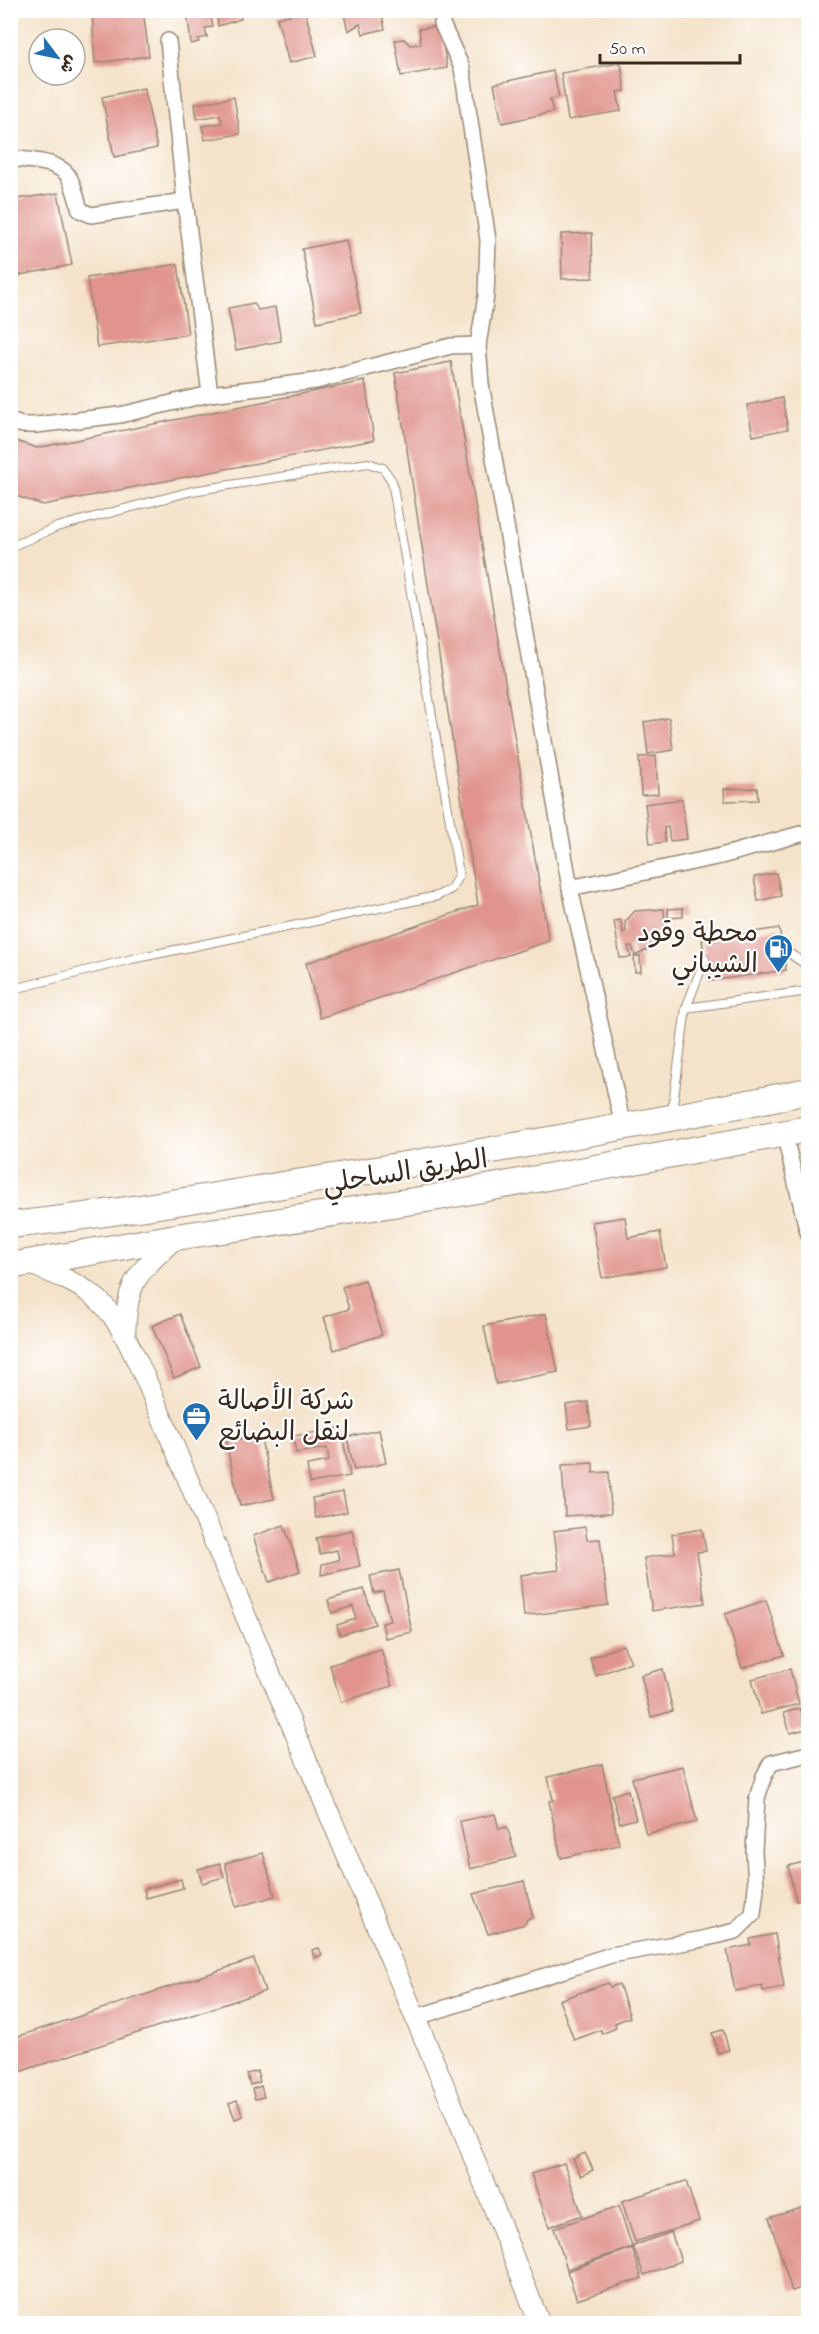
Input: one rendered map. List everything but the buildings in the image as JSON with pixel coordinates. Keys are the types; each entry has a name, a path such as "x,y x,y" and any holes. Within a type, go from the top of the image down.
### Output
{"highway":[{"name":"الطريق الساحلي","path":"10,1225 82,1217 425,1162 671,1119 808,1091"},
{"name":"الطريق الساحلي","path":"19,1264 176,1237 433,1198 796,1131"},
{"path":"425,1162 433,1198"}],"street":[{"path":"442,24 462,68 488,240 486,297 478,345 481,384 570,888 623,1126"},
{"path":"168,41 185,201 210,394"},
{"path":"10,158 49,165 66,172 71,180 80,210 91,215 185,201"},
{"path":"10,422 36,425 120,415 210,394 316,381 452,346 478,345"},
{"path":"570,888 721,856 808,832"},
{"path":"796,1131 808,1233"},
{"path":"125,1337 129,1294 135,1279 141,1270 176,1237"},
{"path":"19,1264 91,1294 104,1305 125,1337 146,1380 462,2128 540,2324"},
{"path":"414,2018 611,1955 736,1931 753,1914 756,1888 754,1851 757,1798 764,1776 771,1763 808,1754"}],"lane":[{"path":"10,547 57,527 192,491 368,463 383,468 392,481 459,874 451,889 437,896 132,959 10,990"},
{"path":"783,949 808,966"},
{"path":"671,1119 686,1008 705,960"},
{"path":"686,1008 808,991"}],"place":[{"name":"محطة وقود الشيباني","path":"779,974"},
{"name":"شركة الأصالة لنقل البضائع","path":"197,1442"}]}
